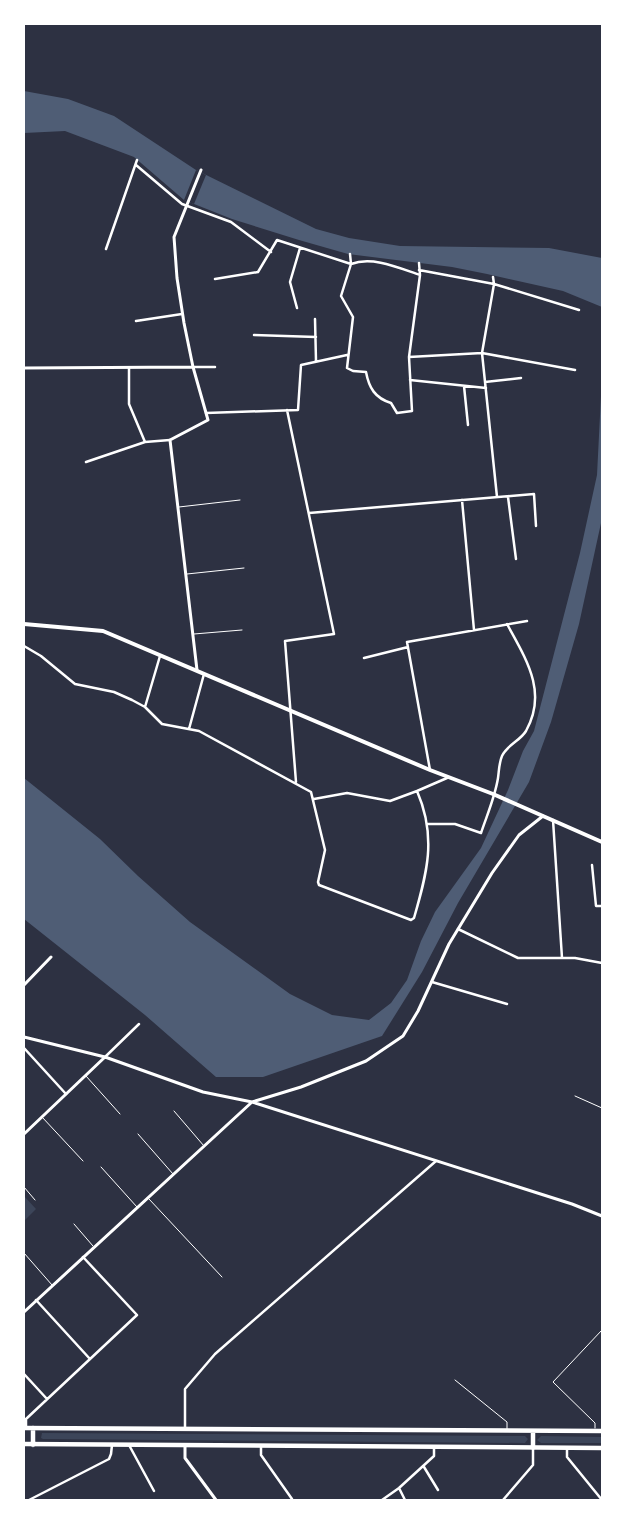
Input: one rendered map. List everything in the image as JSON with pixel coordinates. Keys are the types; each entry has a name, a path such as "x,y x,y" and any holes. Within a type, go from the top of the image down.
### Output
{"main road":[{"path":"24,624 103,631 430,770 494,794 602,842"},
{"path":"25,1428 602,1432"},
{"path":"33,1428 33,1444"},
{"path":"533,1431 533,1448"},
{"path":"24,1444 602,1448"}],"street":[{"path":"106,249 137,160"},
{"path":"136,165 182,204 187,204 231,222 270,252"},
{"path":"86,462 146,442 170,440 208,420 193,367 182,314 174,237 201,171"},
{"path":"215,279 258,272 278,240 351,264 359,261 388,264 420,275"},
{"path":"297,308 290,282 300,248"},
{"path":"350,254 351,264 341,296 353,317 347,355 347,368 353,372 366,372 368,387 383,400 391,403 397,413 412,411 409,357 420,275 419,263"},
{"path":"419,270 494,284 580,310"},
{"path":"493,276 494,284 482,353 497,497"},
{"path":"136,321 182,314"},
{"path":"316,319 316,362"},
{"path":"254,335 316,337"},
{"path":"409,357 482,353 574,370"},
{"path":"206,413 298,410 301,365 347,355"},
{"path":"24,368 215,367"},
{"path":"129,368 129,404 146,442"},
{"path":"485,382 521,378"},
{"path":"410,380 486,388"},
{"path":"464,386 468,426"},
{"path":"287,410 334,634 285,641 296,783"},
{"path":"170,440 197,670"},
{"path":"309,513 534,494 536,526"},
{"path":"508,496 516,559"},
{"path":"462,500 474,630"},
{"path":"430,770 407,642 527,621"},
{"path":"427,824 455,824 481,833 493,801 502,755 511,744 521,738 526,730 536,700 534,681 529,671 526,656 507,624"},
{"path":"24,646 41,656 75,684 114,692 145,707 162,724 199,731 311,792 325,850 319,885 411,920 414,918 426,873 429,844 427,824 417,791"},
{"path":"364,658 408,647"},
{"path":"145,707 160,655"},
{"path":"189,729 204,673"},
{"path":"313,799 347,793 390,801 448,777"},
{"path":"24,1312 252,1102 301,1087 366,1061 403,1036 458,929 492,872 519,835 543,816"},
{"path":"553,820 562,958"},
{"path":"592,865 596,906 602,906"},
{"path":"458,929 518,958 575,958 602,963"},
{"path":"24,985 51,957"},
{"path":"432,982 507,1004"},
{"path":"25,1131 139,1024"},
{"path":"24,1037 105,1057 202,1092 252,1102 572,1204 602,1216"},
{"path":"24,1048 66,1094"},
{"path":"185,1429 185,1389 215,1354 436,1161"},
{"path":"25,1428 26,1419 137,1315 83,1258"},
{"path":"36,1300 90,1359"},
{"path":"24,1374 47,1399"},
{"path":"29,1500 108,1459 112,1454 112,1445"},
{"path":"130,1445 154,1491"},
{"path":"185,1446 185,1458 216,1500"},
{"path":"261,1446 261,1455 291,1500"},
{"path":"382,1500 424,1467 434,1456 434,1447"},
{"path":"503,1500 533,1465 533,1448"},
{"path":"567,1448 567,1457 602,1500"},
{"path":"424,1467 438,1490"},
{"path":"399,1488 405,1500"}],"lane":[{"path":"178,507 240,500"},
{"path":"186,574 244,568"},
{"path":"193,634 242,630"},
{"path":"85,1075 120,1114"},
{"path":"575,1096 602,1108"},
{"path":"174,1110 204,1147"},
{"path":"42,1117 83,1161"},
{"path":"138,1134 174,1174"},
{"path":"101,1167 137,1208"},
{"path":"24,1187 35,1200"},
{"path":"148,1198 222,1276"},
{"path":"74,1224 94,1247"},
{"path":"24,1254 52,1286"},
{"path":"595,1431 595,1422 553,1382 602,1330"},
{"path":"455,1380 507,1422 507,1431"}],"shaded area":[{"path":"24,91 68,99 114,116 196,170 316,229 349,238 400,246 549,248 602,258 602,307 563,291 487,274 452,267 348,254 232,219 184,200 134,157 65,131 24,133"},
{"path":"602,376 601,523 579,624 551,722 529,782 458,903 422,972 382,1036 263,1077 216,1077 145,1015 24,919 24,778 100,839 190,922 290,994 332,1015 369,1020 391,1003 407,980 421,941 435,912 481,848 508,790 523,751 534,731 580,553 597,475"},
{"path":"24,1196 36,1209 24,1221"},
{"path":"42,1433 525,1436 528,1439 525,1443 43,1439 41,1438"},
{"path":"541,1436 602,1437 602,1443 541,1443 537,1440"}],"pier":[{"path":"196,170 206,175 194,204 184,200"}]}
